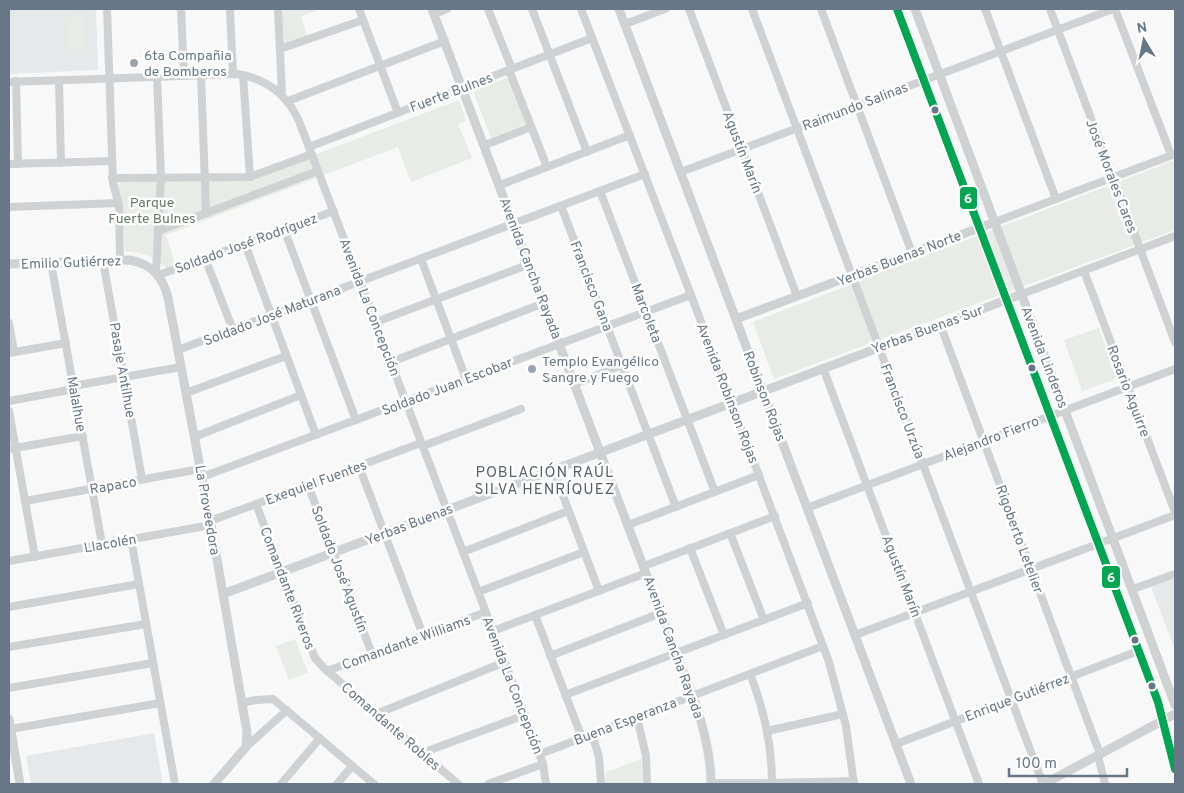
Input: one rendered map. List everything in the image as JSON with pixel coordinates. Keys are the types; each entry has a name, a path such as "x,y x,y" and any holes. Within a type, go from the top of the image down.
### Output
{"street":[{"path":"107,9 112,178 118,203 120,260"},
{"path":"181,9 184,76"},
{"path":"230,9 234,74"},
{"path":"278,9 282,94"},
{"path":"359,9 398,113"},
{"path":"433,11 447,9"},
{"path":"488,9 547,167"},
{"path":"532,9 587,152"},
{"name":"Avenida Robinson Rojas","path":"581,9 692,295 808,603 837,687 854,782"},
{"name":"Robinson Rojas","path":"619,9 911,784"},
{"path":"625,24 665,9"},
{"name":"Agustín Marín","path":"689,9 797,296"},
{"name":"Francisco Urzúa","path":"752,9 1011,700 1047,784"},
{"path":"821,9 912,253"},
{"name":"Avenida Linderos","path":"897,9 1138,651 1163,721 1175,769"},
{"name":"Avenida Linderos","path":"915,9 1175,705"},
{"path":"984,9 1056,199"},
{"name":"José Morales Cares","path":"1050,9 1175,342"},
{"path":"1114,9 1173,155"},
{"name":"Raimundo Salinas","path":"681,172 1114,9"},
{"name":"Avenida Cancha Rayada","path":"433,11 693,696 707,742 711,784"},
{"path":"280,49 363,20"},
{"name":"Fuerte Bulnes","path":"250,178 398,113 592,38"},
{"path":"288,101 445,41"},
{"name":"Avenida La Concepción","path":"12,81 234,74 243,75 268,84 288,101 311,150 540,754 546,784"},
{"path":"201,75 206,213"},
{"path":"112,178 250,178 243,75"},
{"path":"157,274 161,177 158,77"},
{"path":"58,80 61,163"},
{"path":"12,81 18,164"},
{"path":"485,145 531,127"},
{"path":"500,185 630,135"},
{"name":"Yerbas Buenas Norte","path":"736,319 1173,155"},
{"path":"9,164 112,161"},
{"path":"158,231 318,171"},
{"name":"Soldado José Maturana","path":"178,350 645,174"},
{"name":"Marcoleta","path":"600,191 715,492"},
{"path":"9,207 118,203"},
{"name":"Francisco Gana","path":"561,206 676,507"},
{"name":"Soldado José Rodríguez","path":"157,274 334,211"},
{"path":"284,229 356,420"},
{"name":"Yerbas Buenas Sur","path":"763,390 1175,236"},
{"path":"244,244 316,435"},
{"path":"205,258 233,330"},
{"path":"421,259 466,379"},
{"name":"Emilio Gutiérrez","path":"9,264 120,260 142,263 157,274"},
{"name":"Pasaje Antilhue","path":"103,261 142,480"},
{"name":"Malalhue","path":"51,263 102,544"},
{"path":"376,322 530,264"},
{"name":"Rosario Aguirre","path":"1084,270 1175,513"},
{"name":"La Proveedora","path":"157,274 164,285 168,298 178,350 247,732 246,747"},
{"name":"Soldado Juan Escobar","path":"201,473 316,435 692,295"},
{"path":"391,362 544,303"},
{"path":"9,323 11,353 66,343"},
{"name":"Rigoberto Letelier","path":"940,324 1072,676 1099,755 1105,784"},
{"path":"186,393 286,356"},
{"path":"575,384 622,365"},
{"path":"9,401 181,367"},
{"name":"Agustín Marín","path":"823,368 980,784"},
{"name":"Alejandro Fierro","path":"807,508 1175,369"},
{"name":"Yerbas Buenas","path":"223,594 763,390"},
{"path":"194,437 301,394"},
{"name":"Exequiel Fuentes","path":"210,523 359,466 521,410"},
{"path":"9,411 12,448 25,501 35,557"},
{"path":"12,448 82,436"},
{"path":"359,466 423,636"},
{"path":"553,470 599,591"},
{"name":"Rapaco","path":"25,501 142,480 201,473"},
{"path":"628,525 759,475"},
{"name":"Soldado José Agustín","path":"308,485 372,654"},
{"name":"Comandante Riveros","path":"256,504 315,658 325,670"},
{"path":"463,552 568,511"},
{"path":"855,635 1098,544 1175,513"},
{"path":"493,631 599,591 690,548 775,516"},
{"name":"Llacolén","path":"9,561 210,523"},
{"path":"730,533 764,620"},
{"path":"131,539 175,784"},
{"path":"690,548 724,635"},
{"path":"478,592 584,552"},
{"path":"1133,589 1175,574"},
{"path":"9,607 139,584"},
{"path":"565,695 808,603"},
{"name":"Comandante Williams","path":"325,670 486,612"},
{"path":"550,656 662,613"},
{"path":"535,615 582,738"},
{"path":"9,647 146,624"},
{"name":"Buena Esperanza","path":"540,754 823,646"},
{"name":"Enrique Gutiérrez","path":"896,744 1138,651"},
{"path":"376,714 505,662"},
{"path":"9,688 153,663"},
{"name":"Comandante Robles","path":"325,670 458,784"},
{"path":"750,674 760,702 767,731 771,757 772,784"},
{"path":"242,703 273,699 374,784"},
{"path":"11,729 160,703"},
{"path":"214,784 246,747 287,710"},
{"path":"767,731 843,714"},
{"path":"1047,784 1175,714"},
{"path":"422,753 525,715"},
{"path":"637,717 646,756 647,784"},
{"path":"9,719 20,784"},
{"path":"592,734 599,758 601,784"},
{"path":"281,784 320,738"},
{"path":"488,784 543,764"},
{"path":"337,784 352,766"},
{"path":"711,784 854,782"}],"shaded area":[{"path":"9,9 96,9 98,70 9,74"},
{"path":"1175,578 1175,650 1151,587"},
{"path":"154,733 163,784 31,784 26,756"}],"green space":[{"path":"282,9 321,9 301,16 307,36 285,44"},
{"path":"84,15 85,50 68,51 66,16"},
{"path":"509,77 526,124 491,138 473,91"},
{"name":"Parque Fuerte Bulnes","path":"459,100 466,121 458,124 472,158 411,182 398,147 166,235 176,267 168,270 158,261 148,256 125,251 122,203 117,184 121,182 251,179"},
{"path":"1175,160 1175,230 774,379 753,322"},
{"path":"1099,328 1117,379 1082,391 1064,340"},
{"path":"295,639 308,673 289,680 276,646"},
{"path":"641,759 642,784 605,784 606,772"}],"transit line":[{"name":"6","path":"897,9 1158,702 1175,769"}],"place":[{"name":"6ta Compañia de Bomberos","path":"134,63"},
{"name":"Templo Evangélico Sangre y Fuego","path":"532,369"}],"district":[{"name":"POBLACIÓN RAÚL SILVA HENRÍQUEZ","path":"545,480"}]}
